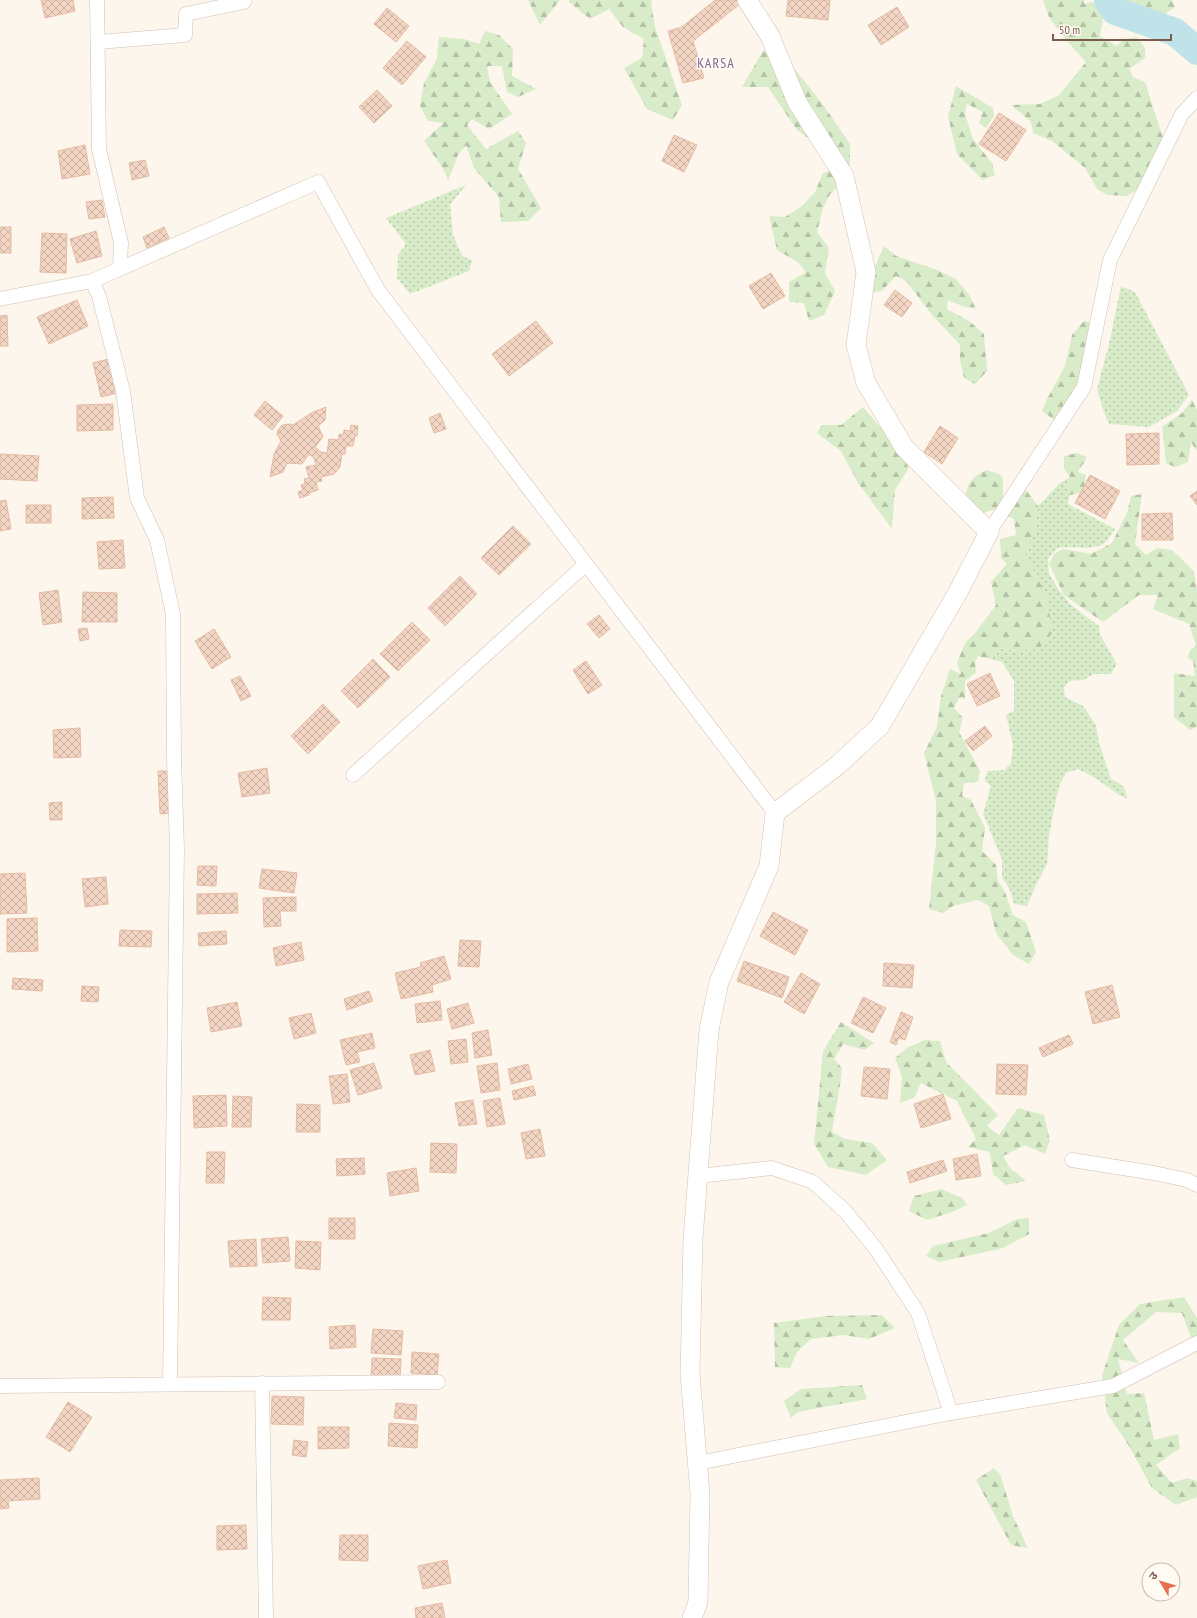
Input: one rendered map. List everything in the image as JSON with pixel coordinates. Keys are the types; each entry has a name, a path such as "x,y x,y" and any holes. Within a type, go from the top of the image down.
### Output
{"street":[{"path":"97,0 99,149 121,243 120,269"},
{"path":"747,0 770,36 797,102 844,176 866,272 856,346 866,383 904,447 989,532"},
{"path":"98,42 185,35 186,14 244,2"},
{"path":"775,813 838,765 880,726 958,592 989,532 1084,387 1110,260 1182,114 1197,98"},
{"path":"0,299 92,281 318,182 378,290 775,813 770,866 719,982 709,1030 693,1239 690,1374 700,1494 698,1602 692,1618"},
{"path":"92,281 99,296 123,391 137,498 158,540 173,614 174,758 177,849 170,1384"},
{"path":"354,775 586,564"},
{"path":"1072,1160 1154,1173 1187,1180 1197,1185"},
{"path":"698,1176 772,1168 813,1182 845,1211 876,1249 918,1313 951,1413"},
{"path":"698,1463 951,1413 1113,1386 1197,1343"},
{"path":"0,1386 438,1382"},
{"path":"262,1383 266,1618"}],"green space":[{"path":"528,0 560,0 540,25"},
{"path":"569,0 652,0 651,2 655,27 682,105 673,120 647,109 624,68 642,58 644,39 623,27 609,9 590,19 569,2"},
{"path":"1043,0 1084,0 1084,4 1092,2 1102,4 1104,13 1100,36 1117,46 1123,39 1137,37 1145,48 1145,58 1129,69 1133,77 1145,82 1163,138 1142,187 1127,196 1107,195 1098,190 1085,168 1052,141 1033,133 1031,122 1011,105 1040,104 1059,95 1086,62 1066,40 1049,17"},
{"path":"1124,0 1172,0 1175,7 1162,16 1124,4"},
{"path":"485,31 499,35 513,49 512,76 536,89 518,97 507,92 502,66 487,66 490,82 512,114 489,129 472,119 467,125 486,149 518,131 526,143 518,169 541,208 528,221 501,222 499,197 474,168 466,145 458,155 448,181 444,170 424,141 443,123 428,121 420,106 424,83 437,58 439,37 464,39 479,44"},
{"path":"763,51 786,58 824,106 850,144 850,176 830,194 823,208 817,232 829,248 825,273 835,291 824,315 809,321 804,303 789,302 789,282 806,272 798,262 777,250 769,216 785,217 802,206 815,192 823,173 841,166 838,160 797,130 768,87 742,87"},
{"path":"956,86 993,108 994,116 986,128 979,123 983,112 967,104 965,114 973,139 992,163 995,175 983,180 957,154 948,117"},
{"path":"466,185 450,205 453,235 462,256 472,260 469,271 410,294 397,278 398,255 406,244 386,218"},
{"path":"884,246 896,256 937,270 956,279 969,295 976,309 962,306 948,300 947,309 969,321 984,334 987,371 975,384 964,378 960,360 960,345 932,315 906,281 896,276 882,291 873,292 873,271"},
{"path":"1121,286 1135,292 1189,395 1177,411 1149,427 1109,424 1097,389 1110,340"},
{"path":"1084,321 1094,323 1079,388 1057,422 1042,411 1065,366 1072,335"},
{"path":"1192,400 1197,410 1197,451 1191,442 1188,462 1175,467 1166,463 1162,427 1182,413"},
{"path":"863,407 893,442 909,468 895,490 892,529 858,483 841,451 817,433 822,425 841,425"},
{"path":"1077,453 1087,457 1078,472 1086,475 1083,492 1070,495 1066,485 1070,477 1064,469 1064,456"},
{"path":"987,470 999,474 1003,478 1003,500 1026,490 1038,506 1035,529 1025,556 1032,566 1047,598 1052,633 1039,649 1018,651 1001,648 990,659 978,656 975,662 976,673 965,681 965,699 959,698 954,708 963,718 959,732 980,771 978,782 964,783 962,796 971,800 985,828 982,851 996,865 998,881 1005,892 1013,915 1026,922 1036,952 1029,964 1013,955 996,933 989,906 978,900 953,906 943,913 929,909 936,843 936,801 924,753 937,727 941,696 950,669 961,674 957,663 965,643 975,633 996,605 991,582 1007,564 1001,558 1000,539 1016,535 1014,519 993,510 982,513 965,501 970,482 977,475"},
{"path":"1070,477 1066,485 1070,495 1068,504 1115,529 1106,542 1096,547 1057,548 1048,559 1049,574 1058,589 1071,605 1099,626 1100,635 1117,664 1111,674 1094,674 1083,680 1070,681 1064,687 1065,697 1083,706 1096,725 1099,743 1111,779 1118,782 1124,788 1127,798 1120,796 1097,779 1078,769 1066,773 1060,784 1056,799 1049,836 1047,864 1027,906 1014,904 1011,892 1002,877 1002,859 983,814 991,786 985,781 987,771 1004,770 1011,763 1013,745 1006,715 1014,711 1014,681 1002,662 990,659 1001,648 1016,651 1032,566 1025,556 1035,529 1038,506 1060,483"},
{"path":"1142,494 1135,544 1146,555 1157,548 1172,550 1194,571 1197,591 1197,727 1190,730 1174,717 1174,673 1195,676 1193,661 1188,658 1190,650 1196,646 1189,624 1153,609 1158,595 1139,595 1103,622 1064,595 1049,564 1054,554 1063,549 1091,554 1112,543 1127,513 1131,496"},
{"path":"841,1022 874,1043 865,1050 843,1044 834,1059 842,1068 832,1132 845,1139 872,1143 887,1160 866,1175 828,1167 814,1144 823,1051"},
{"path":"924,1040 940,1041 946,1062 998,1115 987,1126 999,1135 1018,1108 1044,1115 1050,1141 1045,1154 1025,1145 1003,1156 1010,1168 1026,1181 1006,1185 993,1174 990,1152 968,1147 976,1139 957,1101 921,1083 914,1098 900,1103 902,1077 895,1058 907,1048"},
{"path":"942,1189 962,1198 967,1205 952,1212 927,1220 909,1211 914,1196"},
{"path":"1029,1218 1029,1234 1003,1248 940,1262 926,1256 933,1246 989,1233 1017,1219"},
{"path":"1184,1297 1197,1318 1197,1353 1182,1313 1156,1312 1123,1340 1139,1363 1118,1359 1127,1394 1144,1393 1154,1440 1178,1434 1180,1448 1156,1465 1172,1483 1187,1478 1197,1481 1197,1497 1176,1505 1152,1488 1129,1446 1107,1413 1102,1375 1119,1325 1140,1304"},
{"path":"882,1315 895,1328 869,1339 844,1335 811,1339 797,1352 790,1368 775,1367 774,1323 826,1316"},
{"path":"862,1385 867,1399 798,1412 791,1418 784,1401 801,1389"},
{"path":"994,1468 1000,1474 1013,1516 1028,1548 1011,1545 976,1480"}],"building":[{"path":"41,0 73,0 75,11 45,18"},
{"path":"715,0 737,0 740,4 693,41 704,78 683,83 668,31 682,27"},
{"path":"788,0 830,0 828,20 786,16"},
{"path":"897,7 909,27 881,45 868,25"},
{"path":"387,8 409,26 396,42 374,24"},
{"path":"407,41 426,57 402,85 383,68"},
{"path":"377,90 392,106 374,123 359,107"},
{"path":"999,113 1026,130 1006,161 979,144"},
{"path":"674,135 697,145 684,172 662,161"},
{"path":"85,145 90,174 62,179 58,151"},
{"path":"145,160 149,176 132,180 129,163"},
{"path":"102,200 105,217 89,219 86,202"},
{"path":"0,227 11,227 11,253 0,253"},
{"path":"164,227 169,238 147,248 143,237"},
{"path":"96,231 102,256 77,263 70,239"},
{"path":"42,233 67,234 66,273 40,272"},
{"path":"771,273 785,296 763,309 749,286"},
{"path":"895,290 912,303 902,317 884,305"},
{"path":"77,300 88,326 49,344 37,317"},
{"path":"7,315 8,346 0,346 0,316"},
{"path":"536,321 553,343 509,376 492,354"},
{"path":"112,358 121,392 101,397 93,363"},
{"path":"265,401 283,416 272,430 254,415"},
{"path":"113,404 113,430 77,431 77,405"},
{"path":"326,407 325,420 318,426 323,437 315,447 321,452 327,453 329,439 339,440 339,434 343,435 344,430 350,431 351,425 358,426 357,436 355,436 353,446 346,446 345,454 342,454 340,467 334,474 321,477 322,481 316,482 318,490 300,498 298,492 303,490 301,485 305,484 304,479 309,478 306,467 316,465 314,458 309,454 302,464 287,463 283,472 270,477 274,454 281,441 277,434 278,430 282,425 293,425 311,413"},
{"path":"440,413 446,429 434,433 429,418"},
{"path":"940,426 958,438 942,464 924,452"},
{"path":"1159,433 1159,464 1127,465 1126,434"},
{"path":"0,454 39,456 37,481 0,479"},
{"path":"1090,475 1120,491 1105,519 1075,503"},
{"path":"1197,491 1197,505 1190,496"},
{"path":"113,497 114,518 82,519 82,498"},
{"path":"6,500 11,529 0,531 0,501"},
{"path":"26,505 51,505 51,523 26,523"},
{"path":"1172,513 1173,540 1142,540 1142,514"},
{"path":"513,526 531,544 499,575 481,558"},
{"path":"123,540 125,568 99,569 97,542"},
{"path":"460,576 477,594 445,626 428,608"},
{"path":"58,590 62,622 43,625 39,593"},
{"path":"83,592 117,593 117,622 82,622"},
{"path":"599,615 610,629 599,638 587,624"},
{"path":"412,622 430,640 398,671 380,654"},
{"path":"87,628 89,639 80,641 78,629"},
{"path":"214,629 231,657 212,669 195,641"},
{"path":"373,659 390,677 358,708 341,691"},
{"path":"586,661 602,685 588,694 573,670"},
{"path":"990,673 1000,696 977,706 967,684"},
{"path":"240,676 251,696 241,701 231,680"},
{"path":"323,704 340,722 308,754 291,736"},
{"path":"985,726 992,736 973,751 965,741"},
{"path":"80,728 81,757 54,758 53,730"},
{"path":"267,768 270,793 242,797 238,773"},
{"path":"158,771 172,771 173,813 160,814"},
{"path":"62,802 62,820 50,820 49,803"},
{"path":"198,866 217,866 216,886 197,885"},
{"path":"262,869 297,873 294,893 259,888"},
{"path":"25,873 27,913 0,914 0,874"},
{"path":"106,877 108,904 85,907 82,879"},
{"path":"237,893 238,913 197,914 197,894"},
{"path":"296,897 296,911 280,911 281,926 264,927 263,898"},
{"path":"773,912 808,930 795,955 760,936"},
{"path":"37,918 38,951 7,952 7,919"},
{"path":"120,930 152,931 151,947 119,946"},
{"path":"226,931 227,944 199,946 198,933"},
{"path":"460,940 481,941 479,967 458,966"},
{"path":"301,942 304,960 276,966 273,948"},
{"path":"444,956 451,979 432,985 433,992 401,999 395,973 421,967 420,963"},
{"path":"744,961 789,977 782,998 737,981"},
{"path":"884,963 914,965 912,988 883,986"},
{"path":"801,973 820,984 804,1014 784,1002"},
{"path":"13,978 43,980 42,991 12,989"},
{"path":"1112,985 1120,1017 1093,1024 1085,992"},
{"path":"82,986 99,987 98,1002 81,1001"},
{"path":"369,991 373,1001 347,1010 344,999"},
{"path":"863,997 886,1008 873,1033 851,1023"},
{"path":"440,1001 442,1020 417,1023 415,1004"},
{"path":"237,1002 242,1026 211,1032 207,1008"},
{"path":"468,1003 474,1023 452,1029 447,1009"},
{"path":"901,1012 913,1017 905,1040 899,1038 896,1045 890,1042"},
{"path":"311,1013 316,1033 294,1039 289,1018"},
{"path":"488,1030 492,1055 475,1058 472,1033"},
{"path":"372,1033 375,1048 357,1052 360,1062 346,1065 340,1040"},
{"path":"1069,1035 1073,1044 1043,1057 1039,1048"},
{"path":"466,1039 468,1062 451,1064 448,1041"},
{"path":"430,1050 435,1071 415,1075 410,1055"},
{"path":"374,1063 382,1088 358,1095 350,1070"},
{"path":"497,1063 500,1090 481,1093 477,1066"},
{"path":"528,1064 532,1079 511,1084 508,1069"},
{"path":"997,1064 1028,1065 1026,1095 996,1094"},
{"path":"864,1067 890,1069 887,1099 861,1096"},
{"path":"347,1074 350,1102 333,1104 329,1076"},
{"path":"533,1086 536,1095 514,1100 512,1091"},
{"path":"943,1094 951,1119 921,1128 914,1104"},
{"path":"226,1095 227,1126 194,1128 193,1096"},
{"path":"233,1096 252,1097 251,1127 232,1127"},
{"path":"500,1098 505,1124 487,1127 483,1101"},
{"path":"473,1100 477,1124 459,1126 455,1103"},
{"path":"297,1104 320,1105 320,1132 296,1132"},
{"path":"540,1129 545,1156 526,1159 521,1133"},
{"path":"431,1143 457,1144 456,1173 430,1172"},
{"path":"207,1152 225,1152 224,1183 206,1183"},
{"path":"977,1154 981,1176 956,1180 953,1159"},
{"path":"364,1158 365,1174 337,1176 336,1159"},
{"path":"943,1160 947,1171 910,1183 907,1172"},
{"path":"416,1168 419,1191 390,1196 387,1173"},
{"path":"329,1218 355,1218 355,1239 329,1239"},
{"path":"288,1237 290,1261 263,1263 261,1239"},
{"path":"256,1239 257,1266 230,1267 228,1241"},
{"path":"296,1241 321,1242 320,1270 295,1268"},
{"path":"263,1297 291,1298 290,1320 262,1320"},
{"path":"355,1325 356,1347 330,1349 329,1327"},
{"path":"373,1329 403,1331 401,1355 371,1353"},
{"path":"412,1352 439,1354 437,1375 411,1373"},
{"path":"372,1358 401,1359 400,1378 371,1377"},
{"path":"272,1396 304,1397 303,1425 271,1424"},
{"path":"68,1402 92,1417 70,1452 46,1437"},
{"path":"396,1403 417,1405 416,1420 394,1418"},
{"path":"389,1423 418,1425 417,1448 388,1446"},
{"path":"318,1427 349,1427 349,1448 318,1449"},
{"path":"294,1440 308,1442 306,1457 292,1455"},
{"path":"39,1478 40,1499 8,1501 9,1508 0,1509 0,1480"},
{"path":"246,1525 247,1549 217,1550 217,1526"},
{"path":"340,1535 368,1535 368,1561 339,1560"},
{"path":"447,1560 451,1583 423,1589 418,1566"},
{"path":"442,1603 445,1618 416,1618 415,1608"}],"waterway":[{"path":"1108,0 1115,11 1175,32 1197,51"}],"district":[{"name":"KARSA","path":"716,63"}]}
